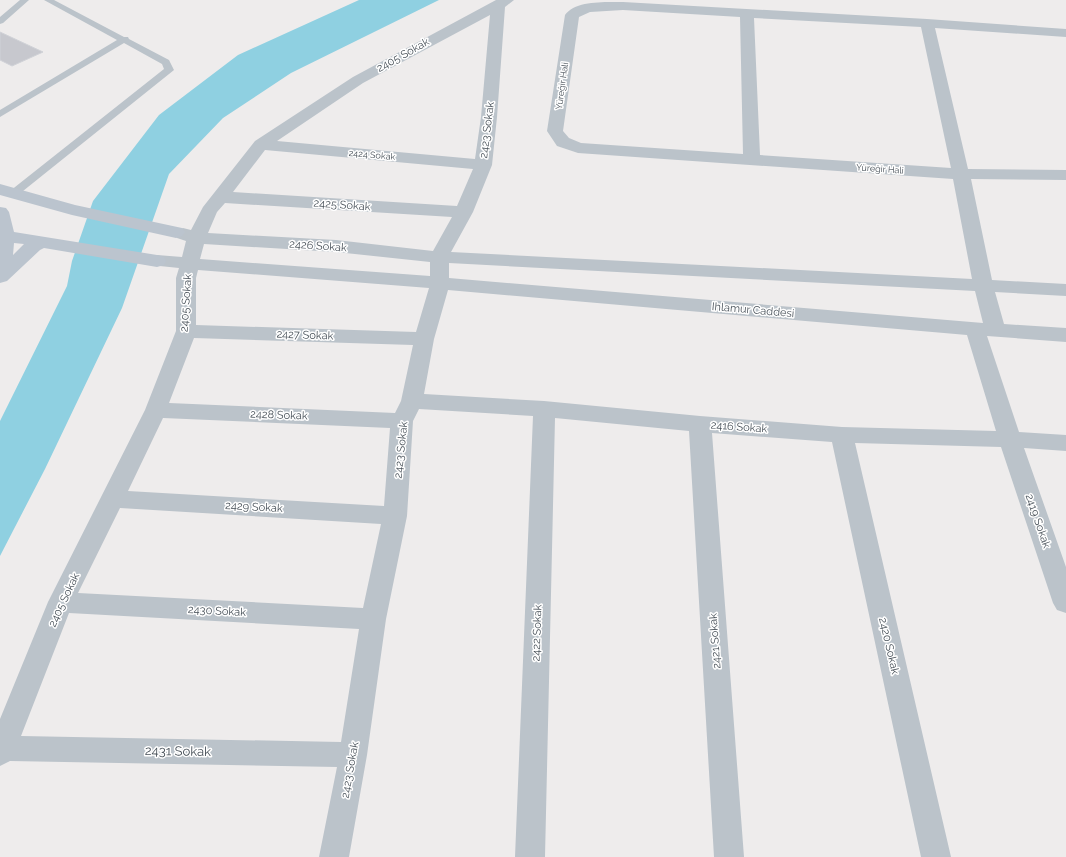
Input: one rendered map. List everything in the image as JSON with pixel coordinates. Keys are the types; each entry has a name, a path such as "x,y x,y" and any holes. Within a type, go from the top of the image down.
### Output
{"main road":[{"path":"7,191 72,210 176,232"},
{"path":"0,212 3,235 0,276"},
{"path":"3,235 157,261"},
{"path":"0,276 33,246 50,243"}],"street":[{"name":"2405 Sokak","path":"1,751 61,602 156,410 186,331 186,278 196,238 209,211 261,145 358,80 452,28 503,3"},
{"name":"2423 Sokak","path":"334,857 353,755 373,619 395,516 402,421 412,401 424,339 440,283 439,257 464,212 483,165 503,3"},
{"name":"Yüreğir Hali","path":"1066,33 927,23 623,6 592,7 581,9 572,15 555,131 563,142 578,148 961,174 1066,175"},
{"path":"747,13 752,160"},
{"path":"927,23 961,174 983,285 985,330"},
{"name":"2424 Sokak","path":"261,145 483,165"},
{"name":"2425 Sokak","path":"220,197 464,212"},
{"name":"2426 Sokak","path":"176,232 196,238 336,246 439,257"},
{"path":"439,257 1066,290"},
{"name":"Ihlamur Caddesi","path":"157,261 440,283 985,330 1066,335"},
{"name":"2419 Sokak","path":"985,330 1010,439 1066,602"},
{"name":"2427 Sokak","path":"186,331 424,339"},
{"name":"2416 Sokak","path":"412,401 544,409 700,424 842,435 1010,439 1066,443"},
{"name":"2422 Sokak","path":"530,857 544,409"},
{"name":"2428 Sokak","path":"156,410 402,421"},
{"name":"2421 Sokak","path":"700,424 729,857"},
{"name":"2420 Sokak","path":"842,435 936,857"},
{"name":"2429 Sokak","path":"113,499 395,516"},
{"name":"2430 Sokak","path":"61,602 373,619"},
{"name":"2431 Sokak","path":"1,751 353,755"}],"lane":[{"path":"0,21 25,0"},
{"path":"7,191 169,70 166,62 48,0"},
{"path":"0,114 125,40"}],"water":[{"path":"359,0 439,0 291,73 223,118 169,174 122,308 45,469 0,556 0,421 67,286 72,261 93,201 159,115 238,55"}],"building":[{"path":"0,32 43,52 12,66 0,60"}]}
